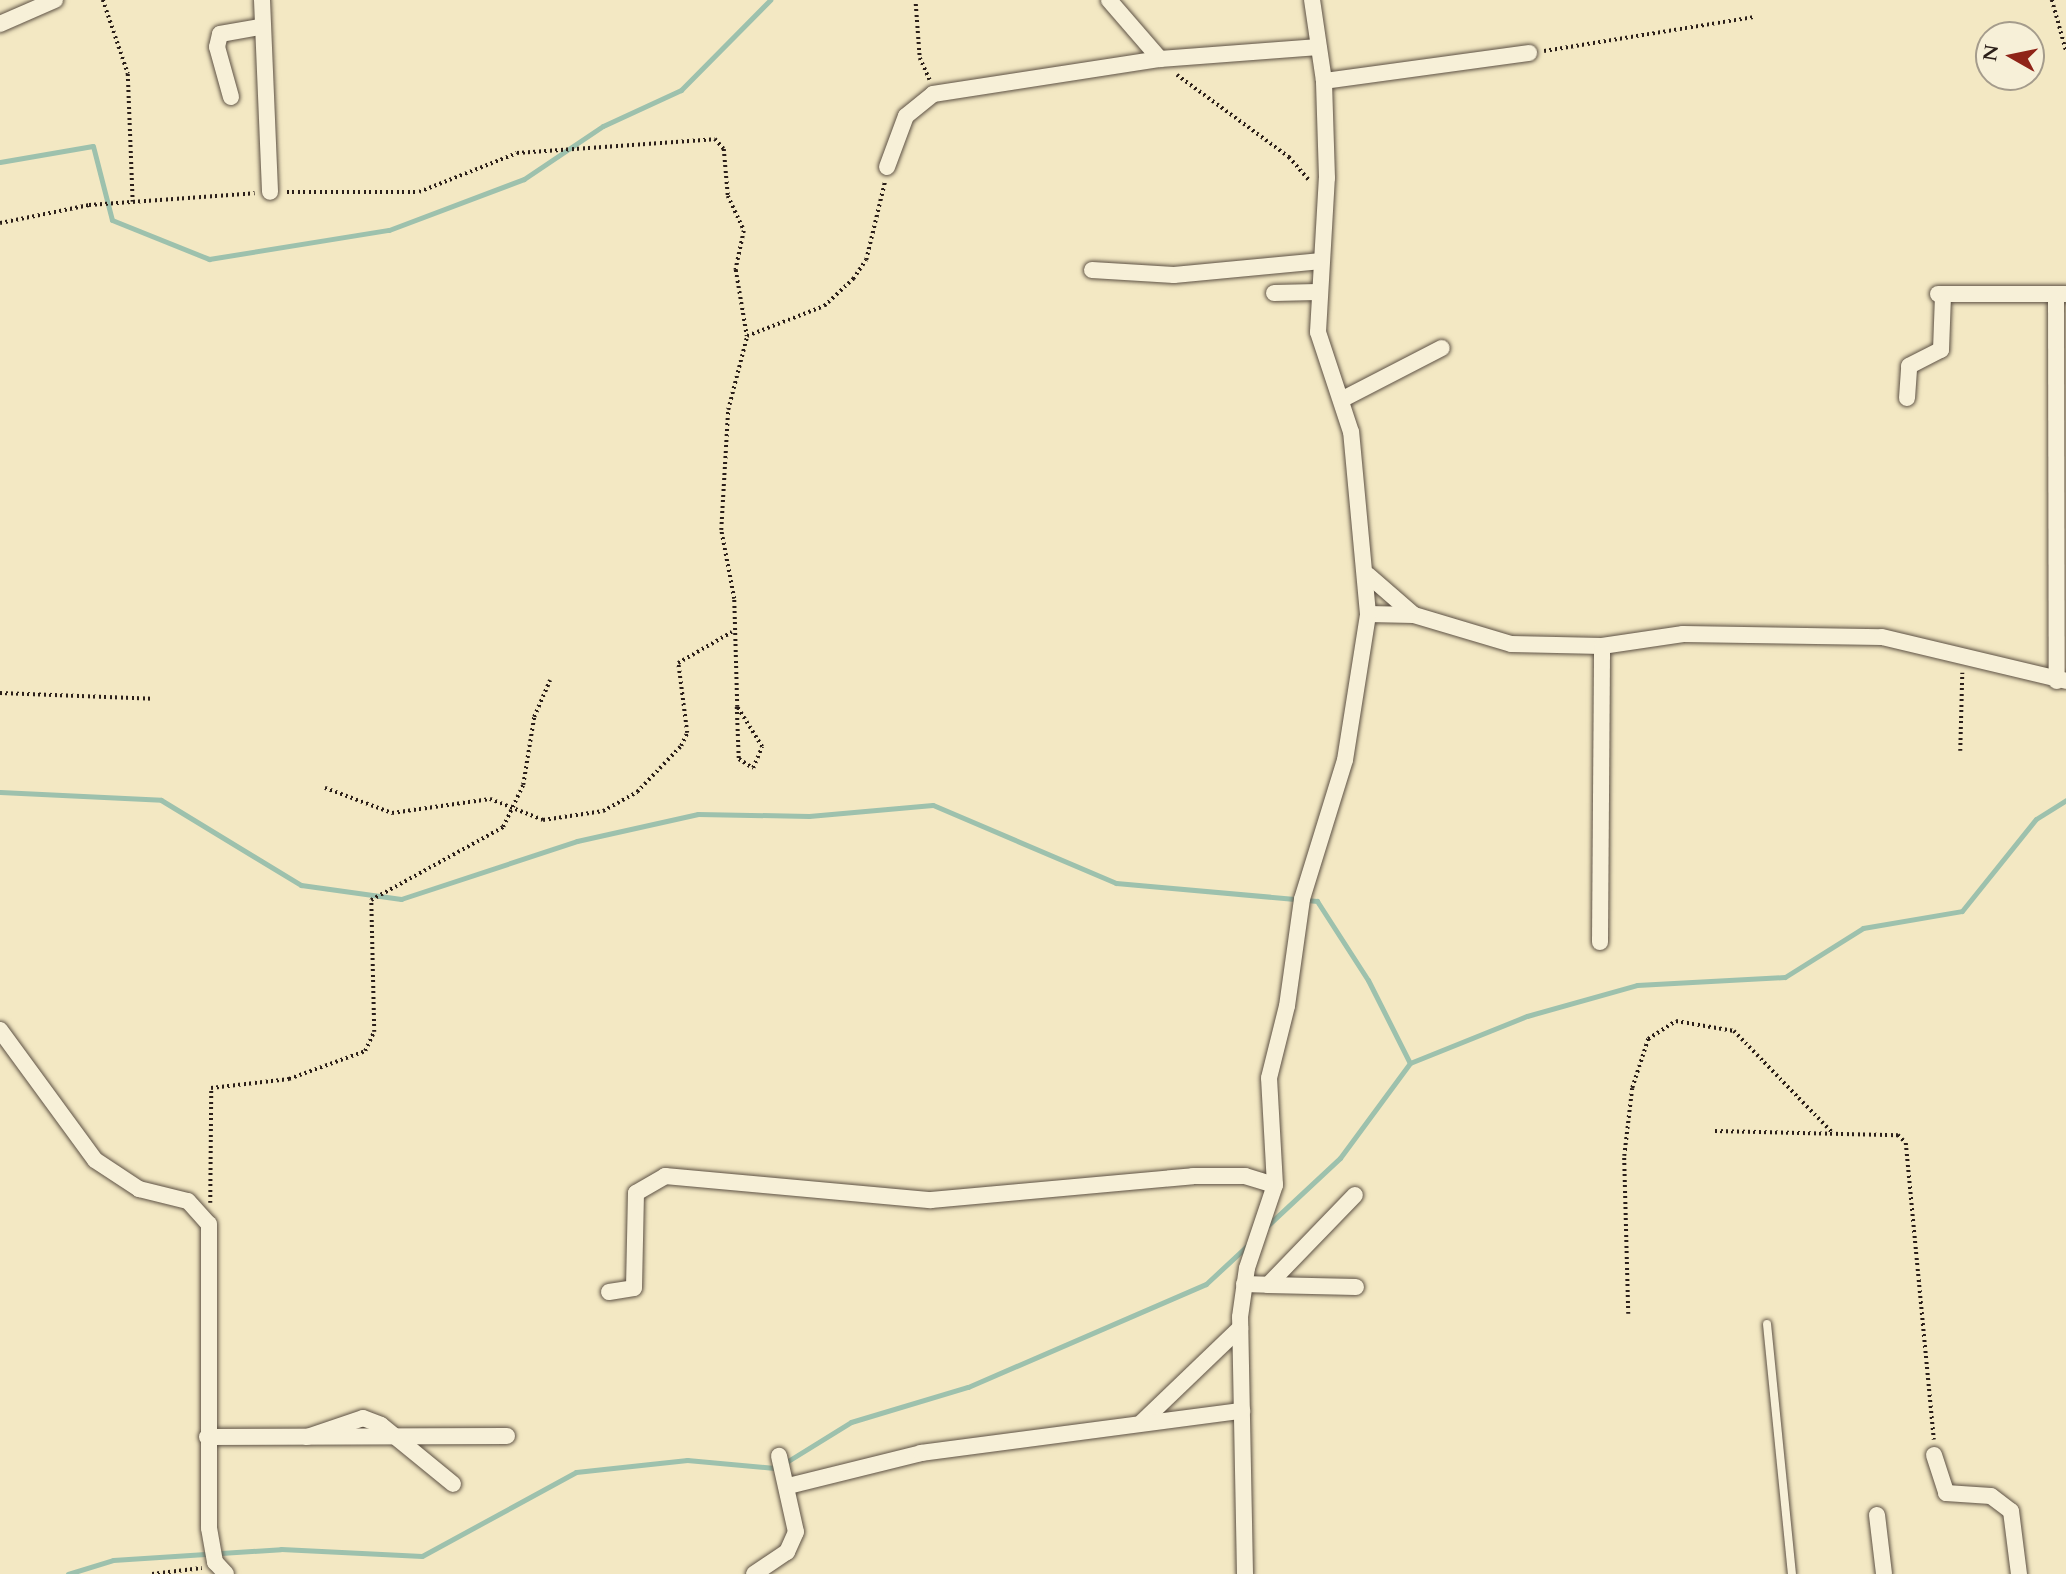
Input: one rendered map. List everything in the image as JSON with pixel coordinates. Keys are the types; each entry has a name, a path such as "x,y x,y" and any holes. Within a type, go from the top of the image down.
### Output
{"street":[{"path":"0,24 55,0"},
{"path":"262,0 260,27 270,192"},
{"path":"1109,0 1160,59"},
{"path":"1245,1574 1240,1328 1244,1284 1275,1185 1269,1078 1287,1006 1301,900 1345,760 1368,614 1368,575 1343,398 1318,332 1317,292 1326,198 1324,81 1312,0"},
{"path":"231,97 217,47 220,34 260,27"},
{"path":"887,167 906,117 937,93 1160,59 1319,47"},
{"path":"1324,81 1529,53"},
{"path":"1092,270 1174,275 1321,261"},
{"path":"1274,293 1317,292"},
{"path":"1368,614 1414,615 1511,644 1602,646 1683,634 1882,637 1963,661 2061,681 2057,341 2061,294 1940,294 1941,350 1909,366 1907,398"},
{"path":"2057,341 2066,319"},
{"path":"1343,398 1442,348"},
{"path":"1368,575 1414,615"},
{"path":"1600,943 1602,646"},
{"path":"0,1030 95,1160 139,1189 188,1201 206,1218 214,1260 207,1437 209,1528 222,1571"},
{"path":"608,1292 634,1288 636,1193 665,1176 931,1200 1193,1176 1245,1176 1275,1185"},
{"path":"1268,1285 1355,1195"},
{"path":"1244,1284 1356,1287"},
{"path":"1142,1422 1240,1328"},
{"path":"788,1486 921,1453 1242,1411"},
{"path":"207,1437 303,1439 507,1436"},
{"path":"398,1438 453,1484"},
{"path":"1934,1455 1946,1493 1991,1496 2011,1511 2019,1574"},
{"path":"754,1574 793,1544 788,1486 779,1456"},
{"path":"1877,1515 1884,1574"}],"lane":[{"path":"1766,1324 1792,1574"}],"path":[{"path":"103,0 128,74 133,202"},
{"path":"2052,0 2066,50"},
{"path":"916,4 920,58 937,93"},
{"path":"1529,53 1753,17"},
{"path":"1160,59 1289,157 1326,198"},
{"path":"0,223 133,202 270,192 419,192 517,153 715,139 724,149 728,197 744,230 736,270 747,336 728,410 720,514 733,632 739,759 753,768 762,747 737,707"},
{"path":"747,336 824,306 853,279 866,260 887,167"},
{"path":"325,788 392,813 490,799 543,820 570,820 636,792 665,767 687,733 678,663 733,632"},
{"path":"1960,751 1963,661"},
{"path":"206,1218 214,1186 211,1088 289,1079 365,1051 374,1032 371,900 485,840 514,808 534,717 550,680"},
{"path":"0,693 153,699"},
{"path":"1628,1314 1624,1156 1632,1088 1648,1039 1676,1021 1734,1031 1833,1133"},
{"path":"1716,1131 1898,1135 1906,1143 1934,1455"},
{"path":"152,1574 222,1571"}],"waterway":[{"path":"0,162 93,146 112,220 209,259 389,230 524,179 603,126 681,90 770,0"},
{"path":"0,792 161,800 301,885 401,899 577,841 698,814 809,816 933,805 1116,883 1317,901 1368,980 1410,1063"},
{"path":"1266,1227 1340,1158 1410,1063 1527,1016 1637,985 1785,977 1863,928 1962,911 2036,819 2066,800"},
{"path":"788,1461 851,1422 968,1387 1206,1284 1249,1244"},
{"path":"68,1574 113,1560 281,1549 422,1556 576,1472 687,1460 775,1468"}]}
